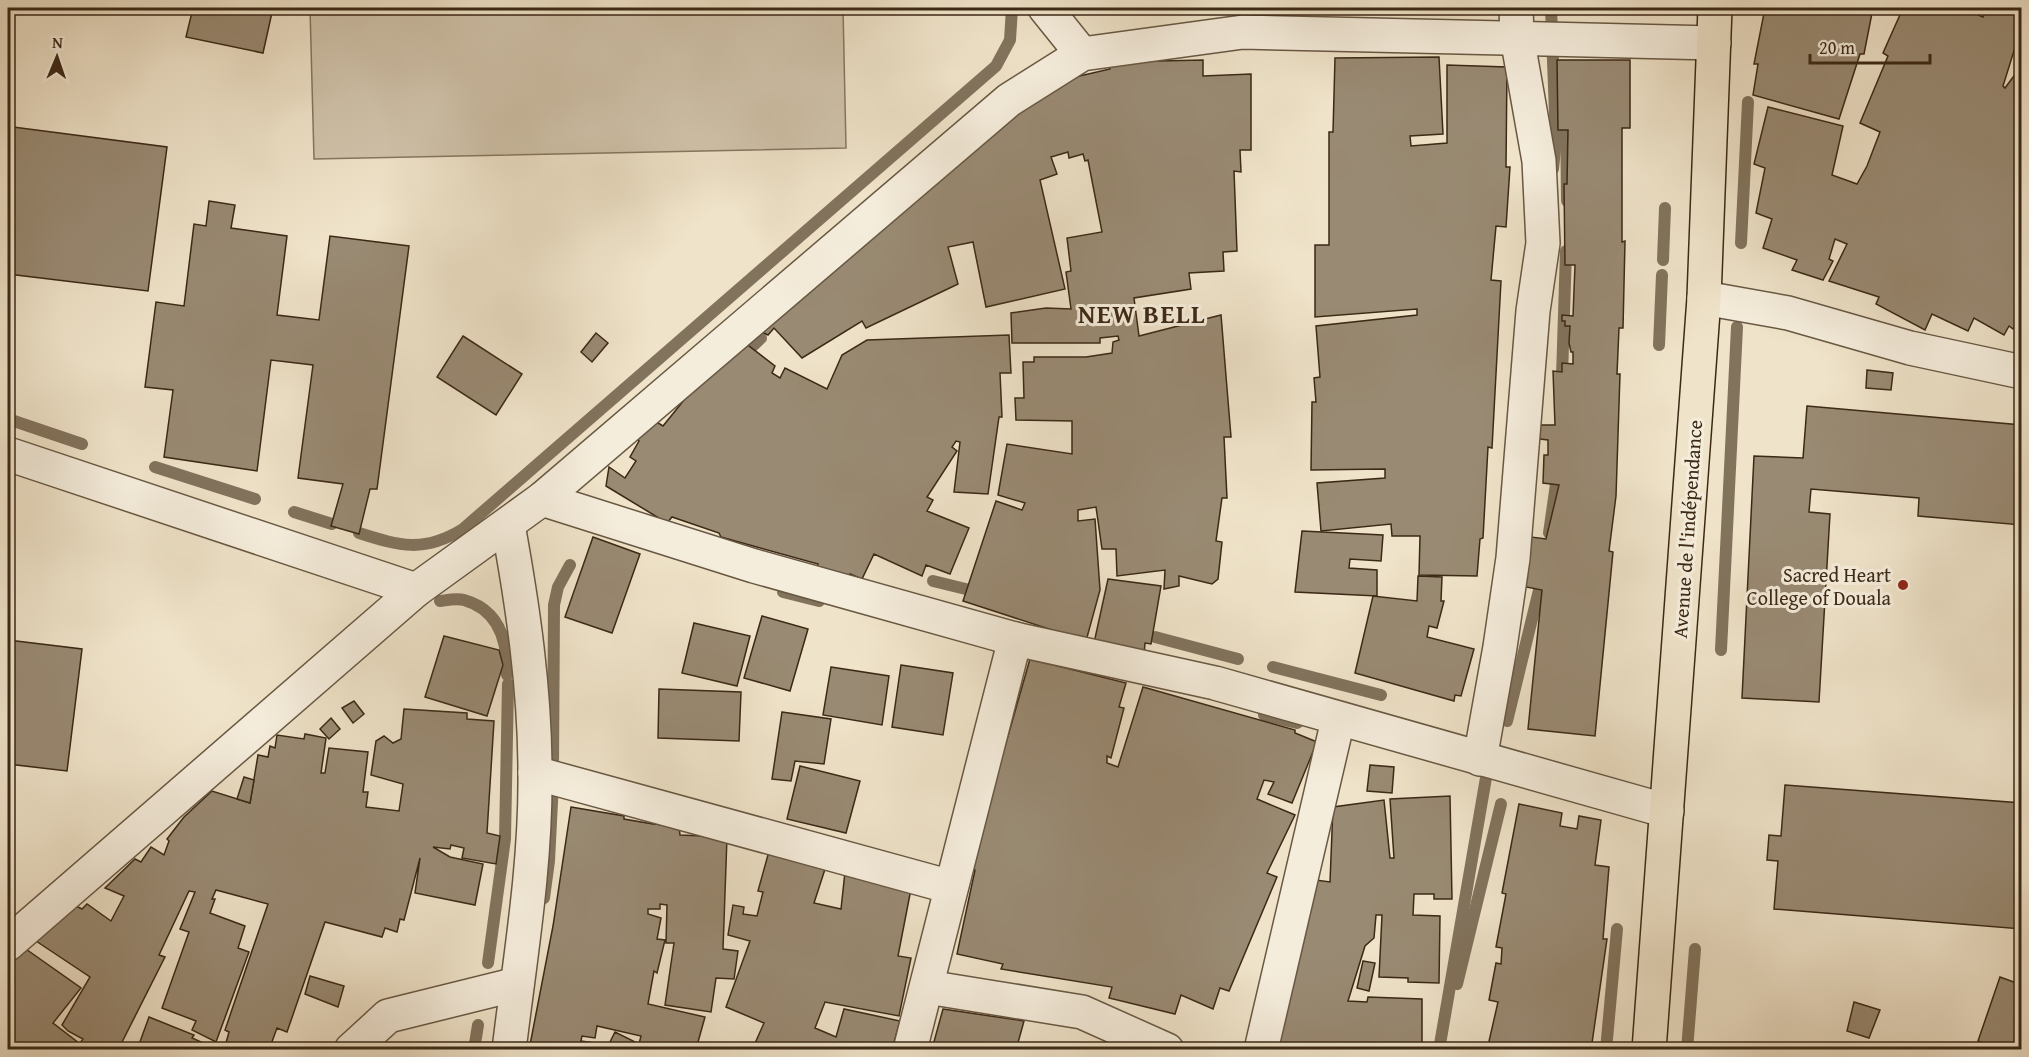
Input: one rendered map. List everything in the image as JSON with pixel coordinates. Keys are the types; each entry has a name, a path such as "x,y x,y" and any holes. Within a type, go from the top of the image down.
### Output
{"main road":[{"name":"Avenue de l'indépendance","path":"1649,1050 1704,298 1715,8"}],"street":[{"path":"1044,8 1082,54"},
{"path":"8,944 417,590 542,499 1009,100 1082,54 1321,21 1516,22 1714,43"},
{"path":"1480,759 1513,558 1533,311 1543,243 1539,161 1516,22"},
{"path":"1704,298 1788,313 1910,348 2021,370"},
{"path":"8,454 417,590"},
{"path":"542,499 754,566 1015,639 1215,683 1338,720 1667,811"},
{"path":"508,525 526,623 535,773 529,893 509,1050"},
{"path":"910,1050 1015,639"},
{"path":"1261,1050 1338,720"},
{"path":"535,773 951,887"},
{"path":"351,1050 388,1016 517,984"},
{"path":"927,987 1082,1012 1167,1050"}],"shaded area":[{"path":"310,8 843,8 846,148 314,159"}],"building":[{"path":"193,8 273,8 263,53 186,37"},
{"path":"1765,8 1873,8 1864,54 1860,54 1839,119 1753,95 1758,64 1754,64"},
{"path":"1903,8 1962,8 1983,17 1988,8 2022,8 2022,25 2003,86 2005,88 2022,65 2022,314 2013,329 2009,326 2004,335 1974,318 1968,331 1932,314 1925,330 1876,304 1879,297 1829,281 1847,244 1835,239 1829,259 1833,261 1823,280 1792,270 1797,260 1763,248 1772,219 1756,213 1765,168 1754,164 1768,107 1843,126 1832,175 1857,184 1867,166 1880,132 1860,123 1888,56 1883,53"},
{"path":"1159,55 1159,61 1203,60 1203,76 1251,74 1251,150 1240,150 1241,172 1234,171 1237,251 1223,252 1224,271 1189,273 1191,289 1134,298 1139,336 1221,315 1231,437 1224,437 1227,498 1222,498 1216,541 1222,542 1218,579 1212,584 1179,576 1179,586 1164,589 1165,570 1117,576 1116,549 1102,549 1096,507 1078,510 1078,521 1095,519 1100,590 1086,641 963,601 996,501 1022,510 1025,503 998,495 1007,444 1072,454 1072,421 1016,420 1015,398 1024,398 1023,362 1034,362 1034,357 1086,357 1112,353 1113,342 1119,340 1118,336 1100,338 1100,343 1012,343 1011,313 1046,308 1071,309 1066,272 1071,271 1067,238 1102,232 1088,160 1085,161 1083,154 1069,158 1068,152 1051,157 1057,174 1040,180 1065,289 986,307 973,242 948,247 958,284 866,328 862,321 802,358 774,328 768,335 752,327 1045,84 1110,69 1109,62"},
{"path":"1439,57 1443,134 1410,136 1411,146 1447,143 1447,65 1507,67 1506,167 1510,167 1506,227 1496,226 1491,280 1501,281 1492,448 1488,447 1483,538 1480,539 1477,576 1419,575 1420,536 1392,536 1391,524 1321,531 1317,483 1385,478 1385,469 1311,470 1312,402 1316,402 1314,378 1320,377 1316,326 1417,315 1417,309 1315,317 1315,245 1329,245 1329,132 1333,132 1335,58"},
{"path":"1557,60 1630,60 1630,128 1622,128 1622,242 1625,241 1623,328 1619,328 1617,374 1620,374 1616,496 1609,551 1613,552 1595,736 1528,729 1542,590 1522,586 1531,537 1546,539 1559,485 1543,483 1544,455 1548,455 1548,440 1540,439 1538,425 1555,425 1553,371 1562,372 1562,363 1573,364 1573,352 1571,352 1569,343 1570,326 1565,326 1565,321 1562,321 1562,315 1573,316 1575,265 1565,265 1564,184 1567,184 1568,130 1558,130"},
{"path":"13,127 167,147 148,291 8,274 8,169"},
{"path":"209,201 235,205 231,228 287,236 277,315 319,320 330,236 409,246 377,489 370,489 359,534 331,526 343,484 298,478 313,365 271,360 257,471 164,457 173,390 145,387 156,302 184,306 194,224 206,226"},
{"path":"596,333 608,343 592,362 581,352"},
{"path":"1009,335 1011,373 1000,373 1002,417 999,417 988,494 954,492 960,442 956,441 952,447 957,451 927,497 933,500 927,511 969,528 950,574 926,565 922,576 874,554 862,579 850,574 848,577 816,570 818,564 721,537 719,533 672,517 667,523 606,486 609,467 625,478 636,461 630,457 639,441 632,435 647,416 663,426 736,336 775,366 772,373 780,378 785,368 827,389 842,355 867,340"},
{"path":"463,336 522,374 496,415 437,377"},
{"path":"1867,370 1893,373 1891,390 1866,388"},
{"path":"1807,406 2022,425 2022,525 1918,516 1919,498 1811,489 1809,512 1830,514 1819,702 1742,698 1754,456 1803,458"},
{"path":"1302,531 1383,535 1381,561 1350,559 1349,568 1377,570 1377,596 1295,592"},
{"path":"593,537 640,554 612,633 565,617"},
{"path":"1418,576 1442,577 1441,601 1444,601 1437,628 1429,626 1427,637 1474,649 1461,696 1455,695 1454,701 1355,673 1373,596 1417,601"},
{"path":"1108,579 1161,586 1151,644 1145,643 1144,655 1094,643"},
{"path":"762,616 808,629 790,691 744,678"},
{"path":"694,623 750,636 737,686 682,673"},
{"path":"444,636 499,650 503,665 487,716 425,697"},
{"path":"8,640 82,649 67,771 8,764"},
{"path":"1030,659 1126,683 1119,707 1124,708 1111,758 1107,756 1107,763 1118,767 1143,687 1295,730 1295,733 1317,742 1292,803 1268,794 1274,782 1264,780 1257,799 1295,815 1267,873 1277,877 1229,991 1220,988 1213,1009 1181,995 1175,1014 1109,998 1112,987 1001,969 1003,964 957,954 975,870 970,869"},
{"path":"901,665 953,673 943,735 892,727"},
{"path":"831,667 889,676 882,725 823,715"},
{"path":"659,689 741,692 739,741 658,738"},
{"path":"354,701 364,714 353,723 342,708"},
{"path":"404,709 467,713 467,719 494,721 487,833 500,836 496,864 462,858 464,848 451,845 450,849 433,847 450,857 483,864 475,905 415,893 420,858 404,920 400,919 397,932 385,928 382,937 325,922 287,1032 277,1028 269,1050 224,1050 229,1032 225,1030 268,904 216,890 212,899 215,899 210,913 245,926 238,948 249,952 216,1042 192,1030 196,1021 162,1008 189,932 180,929 195,892 189,891 159,955 165,957 118,1050 91,1050 80,1043 83,1039 62,1025 90,977 36,941 76,906 82,909 87,904 111,921 124,896 105,888 135,859 141,862 151,847 164,855 169,841 167,839 184,817 212,791 250,803 258,755 268,757 270,746 275,748 277,735 304,739 305,734 326,738 321,773 325,773 329,748 368,752 363,792 368,792 366,807 399,811 403,784 371,775 376,741 384,736 393,743 401,739"},
{"path":"782,712 831,719 824,764 795,761 791,781 772,779"},
{"path":"331,718 340,729 329,739 320,729"},
{"path":"1370,765 1394,767 1392,793 1367,791"},
{"path":"800,766 860,781 846,833 787,819"},
{"path":"244,777 254,780 250,803 237,799"},
{"path":"1785,785 2022,803 2022,929 1774,909 1778,861 1767,860 1769,835 1781,836"},
{"path":"1450,796 1452,899 1434,899 1434,894 1414,894 1413,915 1440,916 1439,983 1408,982 1408,978 1379,977 1382,915 1376,915 1374,938 1365,946 1348,1001 1367,1002 1368,997 1422,999 1422,1050 1270,1050 1316,880 1330,882 1333,807 1384,800 1390,858 1394,858 1390,799"},
{"path":"1519,804 1562,813 1560,826 1577,829 1579,816 1601,820 1595,865 1609,867 1603,939 1607,939 1591,1050 1487,1050 1498,1002 1489,1000 1496,963 1501,964 1502,948 1496,947 1506,894 1502,893"},
{"path":"571,807 624,816 624,819 679,826 680,835 727,837 723,949 738,951 734,979 716,978 711,1012 665,1005 674,943 666,943 667,905 660,904 660,909 648,909 648,914 661,918 657,939 665,940 657,973 654,971 648,1004 705,1017 698,1042 712,1050 606,1050 615,1032 639,1044 641,1036 597,1026 595,1038 582,1036 579,1050 529,1050 553,926"},
{"path":"771,844 827,863 814,903 841,909 845,872 911,889 898,956 911,958 899,1016 825,1002 815,1028 836,1037 844,1009 900,1021 892,1050 752,1050 764,1023 726,1007 750,941 728,935 733,905 744,907 743,914 757,916 763,892 758,891"},
{"path":"23,947 81,988 53,1023 88,1050 8,1050 8,964"},
{"path":"1363,961 1375,963 1369,991 1357,988"},
{"path":"310,976 344,986 338,1007 305,994"},
{"path":"2000,977 2022,985 2022,1050 2003,1050 1978,1041"},
{"path":"1854,1002 1880,1010 1869,1038 1847,1031"},
{"path":"943,1009 1024,1021 1016,1050 932,1049"},
{"path":"149,1017 194,1035 192,1038 219,1050 137,1050"},
{"path":"581,1041 594,1043 593,1050 579,1050"}],"waterway":[{"path":"359,533 412,545 436,542 463,529 996,66 1010,40 1012,8"},
{"path":"1551,8 1556,140 1553,169"},
{"path":"1741,243 1748,102"},
{"path":"1566,116 1567,201"},
{"path":"1663,260 1665,208"},
{"path":"1562,377 1566,251"},
{"path":"1659,345 1662,275"},
{"path":"1721,650 1737,327"},
{"path":"740,358 761,338"},
{"path":"8,419 82,444"},
{"path":"155,467 255,499"},
{"path":"1549,533 1558,470"},
{"path":"294,512 332,524"},
{"path":"553,771 554,605 558,587 570,565"},
{"path":"1507,721 1543,574"},
{"path":"933,581 982,593"},
{"path":"783,592 819,601"},
{"path":"440,601 464,600 486,611 494,620 503,640 507,675"},
{"path":"1155,637 1238,659"},
{"path":"1273,667 1381,695"},
{"path":"488,963 505,839 508,684"},
{"path":"1264,715 1297,723"},
{"path":"1439,1050 1487,772"},
{"path":"544,898 549,861 553,783"},
{"path":"1457,984 1501,804"},
{"path":"1606,1050 1617,929"},
{"path":"1687,1050 1695,949"},
{"path":"474,1050 478,1025"}],"place":[{"name":"Sacred Heart College of Douala","path":"1903,585"}],"district":[{"name":"NEW BELL","path":"1142,313"}]}
